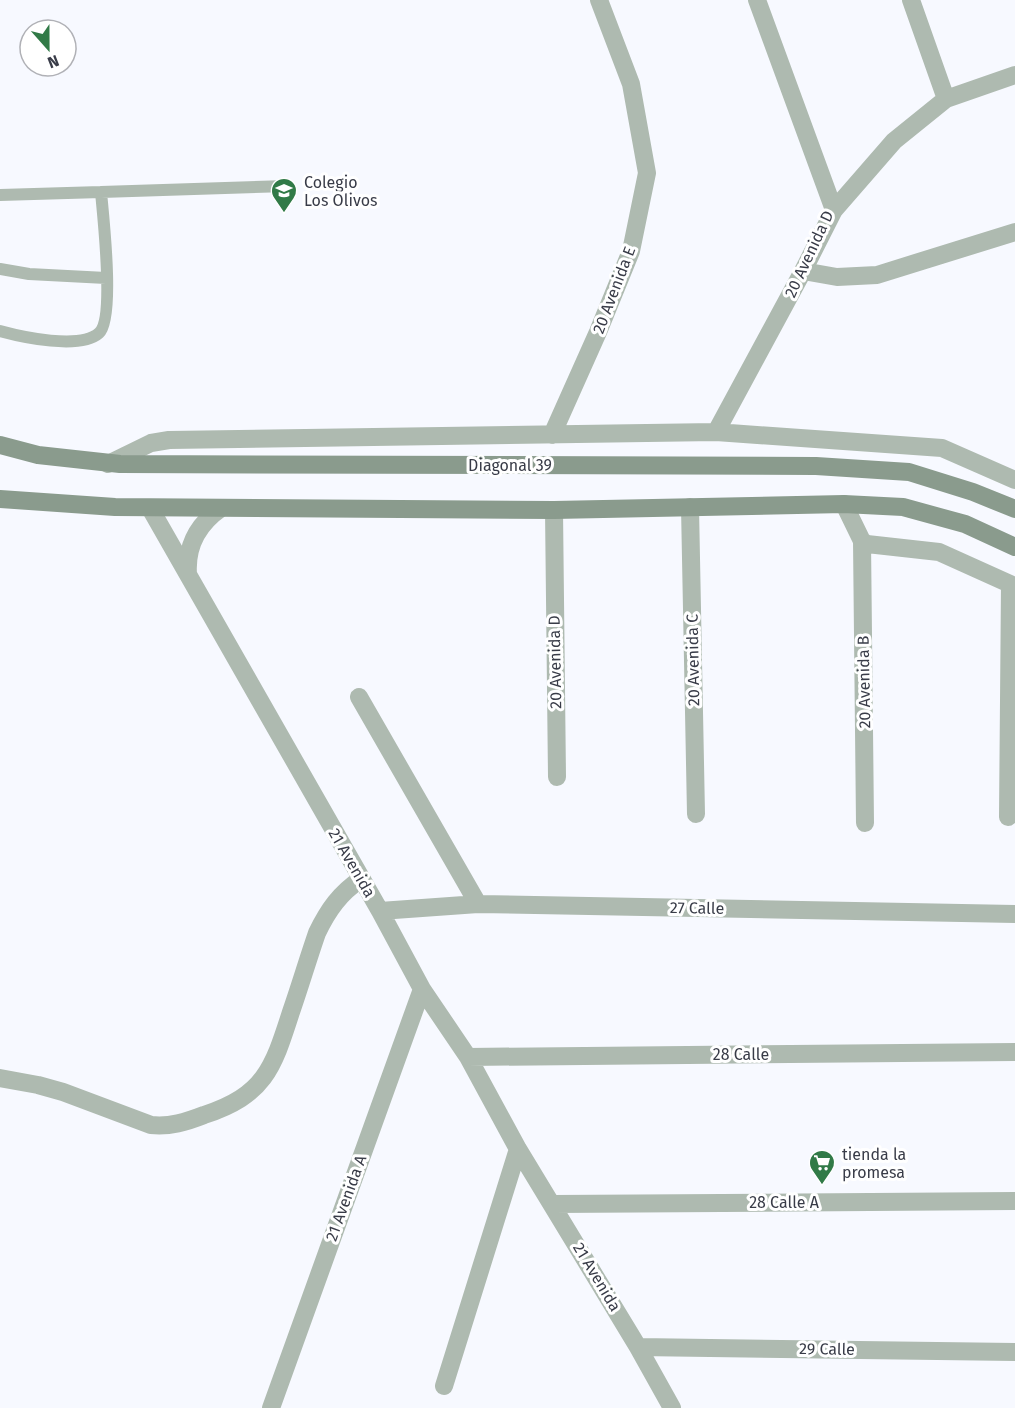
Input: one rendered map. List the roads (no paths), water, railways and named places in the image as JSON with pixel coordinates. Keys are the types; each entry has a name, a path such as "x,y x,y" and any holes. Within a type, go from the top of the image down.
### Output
{"street":[{"name":"20 Avenida E","path":"552,435 631,252 647,173 631,84 598,0"},
{"name":"20 Avenida D","path":"716,432 834,210 757,0"},
{"path":"911,0 946,99"},
{"path":"834,210 894,141 946,99 1015,75"},
{"path":"803,271 837,277 877,275 1015,231"},
{"path":"108,464 151,443 170,440 716,432 942,448 1015,480"},
{"name":"Diagonal 39","path":"0,445 38,455 108,464 816,466 909,472 973,492 1015,509"},
{"path":"0,500 150,508 554,510 844,504 903,507 965,524 1015,547"},
{"path":"844,504 862,542 939,552 1013,587 1008,817"},
{"name":"20 Avenida C","path":"690,507 696,814"},
{"name":"21 Avenida","path":"150,508 380,911 422,989 468,1057 518,1149 553,1204 672,1408"},
{"path":"188,576 187,564 192,541 204,522 221,508"},
{"name":"20 Avenida D","path":"554,510 557,777"},
{"name":"20 Avenida B","path":"862,542 865,823"},
{"path":"359,697 478,904"},
{"path":"0,1078 63,1092 140,1121 163,1126 179,1124 235,1103 259,1083 272,1065 317,933 325,916 341,894 361,879"},
{"name":"27 Calle","path":"380,911 478,904 1015,914"},
{"name":"21 Avenida A","path":"271,1408 422,989"},
{"name":"28 Calle","path":"468,1057 1015,1052"},
{"path":"444,1386 518,1149"},
{"name":"28 Calle A","path":"553,1204 1015,1201"},
{"name":"29 Calle","path":"638,1347 1015,1352"}],"lane":[{"path":"0,195 287,186"},
{"path":"0,331 23,337 69,341 86,339 99,333 104,325 106,278 106,242 101,192"},
{"path":"0,269 29,274 106,278"}],"place":[{"name":"Colegio Los Olivos","path":"284,214"},
{"name":"tienda la promesa","path":"822,1186"}]}
